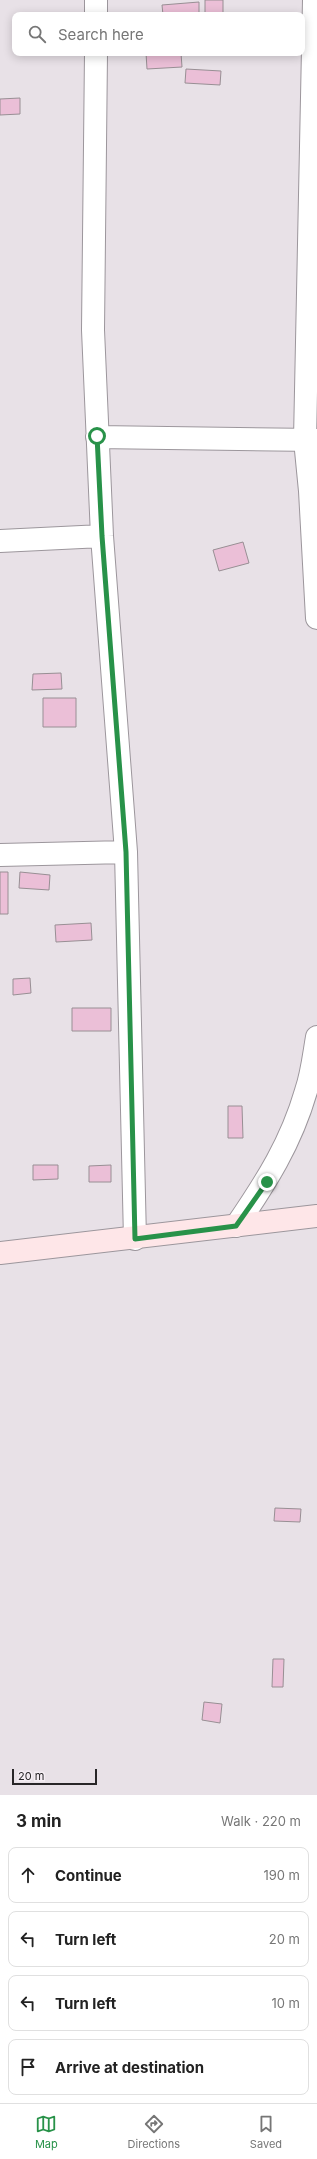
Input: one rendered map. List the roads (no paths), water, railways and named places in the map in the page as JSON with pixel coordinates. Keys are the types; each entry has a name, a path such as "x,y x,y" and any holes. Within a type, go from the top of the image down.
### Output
{"main road":[{"path":"0,1254 317,1216"}],"street":[{"path":"96,0 96,12"},
{"path":"314,0 310,491 317,618"},
{"path":"96,56 93,330 102,536 126,852 135,1239"},
{"path":"97,436 311,440"},
{"path":"0,541 102,536"},
{"path":"0,855 126,852"},
{"path":"236,1226 267,1182 294,1128 307,1090 317,1037"}]}
